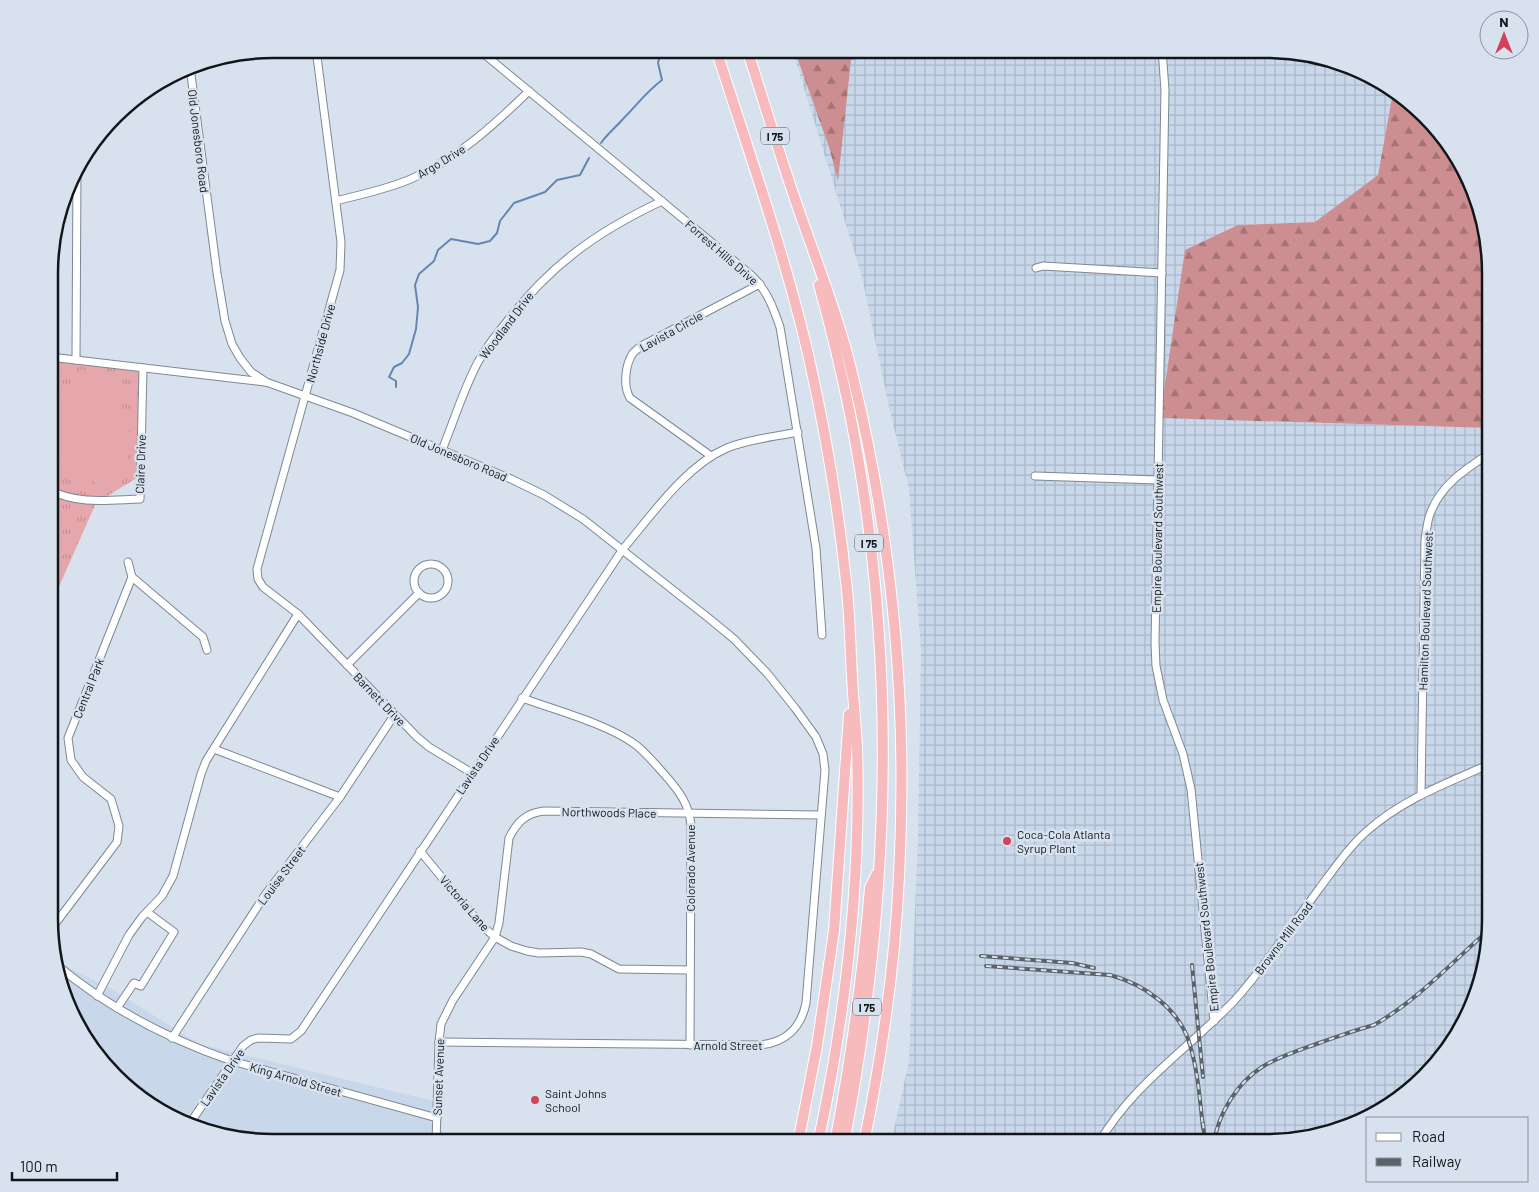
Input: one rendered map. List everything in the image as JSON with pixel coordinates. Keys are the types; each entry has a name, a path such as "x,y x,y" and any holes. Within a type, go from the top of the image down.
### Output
{"highway":[{"name":"I 75","path":"719,58 778,244 805,343 816,390 834,491 847,582 857,748 857,822 852,913 843,1004 830,1087 820,1134"},
{"name":"I 75","path":"750,58 803,223 831,330 859,463 874,580 881,709 882,771 879,870 866,1013 846,1134"},
{"path":"803,223 841,331 860,405 882,533 892,605 898,673 901,760 899,886 887,1007 866,1134"},
{"path":"800,1134 817,1046 834,931 852,673"},
{"path":"837,1134 857,1011 870,888 879,870"},
{"path":"794,1134 808,1094"}],"street":[{"name":"Northside Drive","path":"298,614 263,587 258,579 257,570 340,270 341,242 317,58"},
{"name":"Forrest Hills Drive","path":"489,58 760,284 772,301 780,327 816,548 822,634"},
{"name":"Empire Boulevard Southwest","path":"1163,58 1165,90 1156,666 1163,700 1183,754 1191,790 1214,1021"},
{"name":"Old Jonesboro Road","path":"191,74 225,321 232,344 251,372 266,382 306,396 511,479 544,495 583,519 623,549 734,640 767,673 795,708 816,738 823,754 825,770 821,816"},
{"name":"Argo Drive","path":"336,201 412,179 431,169 484,134 528,91"},
{"path":"76,186 76,360"},
{"name":"Woodland Drive","path":"442,450 478,362 523,300 554,269 589,241 627,217 662,201"},
{"path":"1036,268 1043,266 1162,273"},
{"name":"Lavista Circle","path":"711,456 630,398 625,387 628,364 633,353 643,345 760,284"},
{"path":"58,358 266,382"},
{"name":"Claire Drive","path":"58,494 68,498 82,500 140,499 143,368"},
{"name":"Lavista Drive","path":"193,1119 243,1046 251,1040 258,1038 291,1039 301,1031 623,549 684,478 711,456 741,443 798,432"},
{"name":"Hamilton Boulevard Southwest","path":"1421,795 1425,540 1429,517 1438,497 1450,482 1482,458"},
{"path":"1035,476 1158,480"},
{"path":"128,562 132,577 203,637 207,650"},
{"path":"431,564 441,568 448,577 447,588 444,593 440,596 429,598 419,593 416,589 414,578 420,568 431,564"},
{"name":"Central Park","path":"58,920 117,842 119,826 111,798 83,777 71,760 68,738 132,577"},
{"path":"347,665 419,593"},
{"path":"97,996 129,935 169,887 201,774 258,676 298,614"},
{"name":"Barnett Drive","path":"298,614 429,747 472,773"},
{"name":"Colorado Avenue","path":"522,698 588,721 634,744 647,755 678,790 685,801 690,814 690,1045"},
{"name":"Louise Street","path":"172,1038 265,895 340,797 395,714"},
{"path":"214,749 340,797"},
{"name":"Browns Mill Road","path":"1104,1134 1127,1102 1214,1021 1255,976 1352,846 1384,817 1421,795 1482,768"},
{"name":"Northwoods Place","path":"495,937 499,923 509,838 515,826 525,816 534,812 821,816"},
{"name":"Arnold Street","path":"439,1042 768,1044 787,1036 800,1022 806,1003 821,816"},
{"name":"Victoria Lane","path":"420,851 482,926 495,937 511,946 527,951 591,954 619,969 690,970"},
{"path":"117,1008 134,983 141,986 174,932 147,912"},
{"name":"Sunset Avenue","path":"436,1134 441,1024 454,1000 495,937"},
{"name":"King Arnold Street","path":"64,971 97,996 172,1038 232,1061 437,1118"}],"shaded area":[{"path":"795,58 797,58 829,147 838,179 851,60 868,58 1280,58 1322,65 1349,74 1374,86 1392,98 1378,175 1315,222 1238,225 1161,418 1482,428 1482,919 1480,947 1474,975 1465,1002 1445,1039 1428,1061 1408,1081 1374,1106 1349,1118 1322,1127 1280,1134 893,1134 909,1061 918,838 921,650 909,489 889,407 862,277"},
{"path":"63,965 112,989 199,1044 442,1103 441,1134 259,1134 217,1127 190,1118 153,1098 131,1081 111,1061 86,1027 74,1002"}],"green space":[{"path":"797,58 868,58 851,60 838,181 829,147"},
{"path":"1392,98 1428,131 1445,153 1465,190 1474,217 1480,245 1482,273 1482,428 1160,418 1185,250 1238,225 1315,222 1378,175"},
{"path":"58,359 140,369 140,476 96,503 58,589"},
{"path":"81,369 106,379 117,394 125,413 131,438 127,460 119,482 108,491 58,459 58,407"}],"waterway":[{"path":"601,143 646,94 662,80 658,63 659,58"},
{"path":"396,387 396,381 389,377 394,367 402,363 409,354 416,329 418,307 415,285 419,274 434,261 438,250 451,239 478,244 490,241 497,233 500,221 514,203 545,192 557,180 580,175 589,158"}],"railway":[{"path":"1216,1134 1224,1110 1230,1100 1237,1090 1262,1067 1290,1054 1374,1025 1420,992 1481,937"},
{"path":"981,956 1072,963 1094,968"},
{"path":"1192,965 1203,1077"},
{"path":"986,966 1110,975 1135,985 1159,1000 1178,1020 1190,1045 1197,1076 1203,1128"},
{"path":"1203,1123 1204,1134"}],"place":[{"name":"Coca-Cola Atlanta Syrup Plant","path":"1007,841"},
{"name":"Saint Johns School","path":"535,1100"}]}
